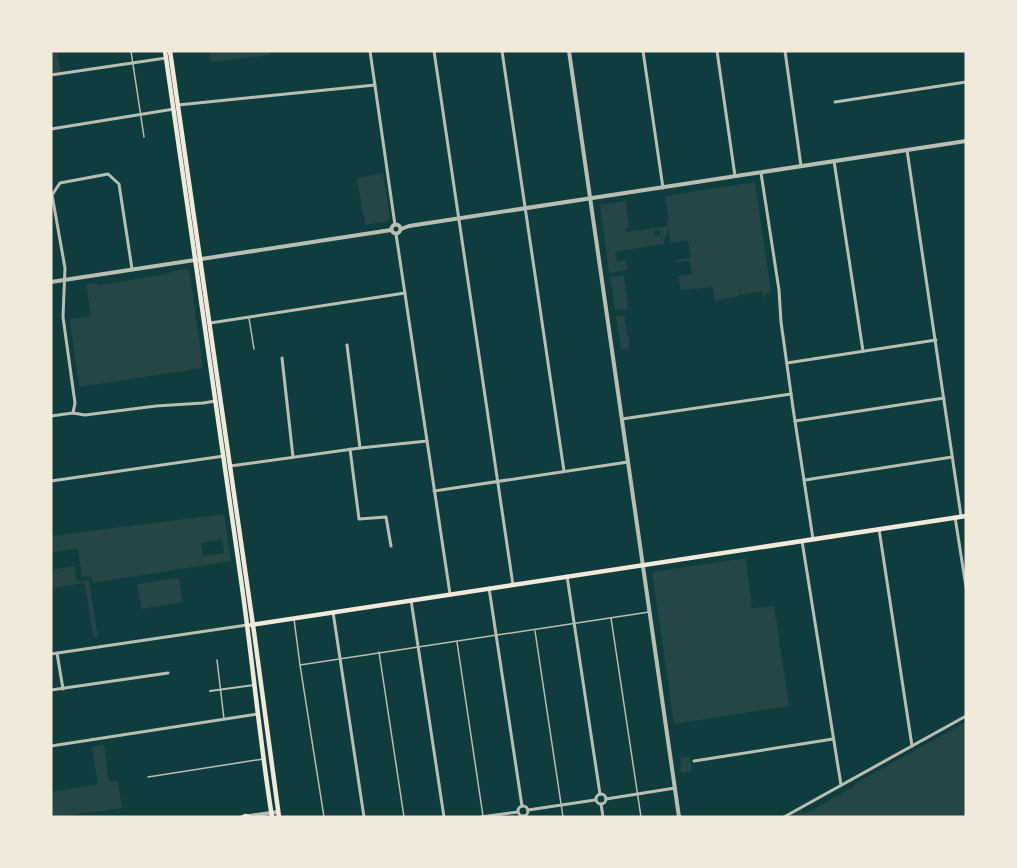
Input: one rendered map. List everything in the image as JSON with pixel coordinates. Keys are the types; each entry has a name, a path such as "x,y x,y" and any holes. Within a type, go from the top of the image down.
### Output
{"main road":[{"path":"165,51 210,323 278,815"},
{"path":"170,51 271,815"},
{"path":"247,625 961,516"}],"street":[{"path":"51,282 391,230 395,225 370,51"},
{"path":"434,51 513,585"},
{"path":"502,51 564,471"},
{"path":"569,51 679,817"},
{"path":"643,51 663,188"},
{"path":"717,51 735,176"},
{"path":"785,51 801,166"},
{"path":"51,75 166,58"},
{"path":"835,102 966,82"},
{"path":"178,105 375,85"},
{"path":"51,129 174,109"},
{"path":"396,234 401,229 459,219 966,141"},
{"path":"907,150 961,516 966,587"},
{"path":"834,161 862,351"},
{"path":"761,172 813,539"},
{"path":"73,413 75,403 63,317 65,268 52,195 60,183 108,174 119,184 132,269"},
{"path":"395,225 401,229"},
{"path":"391,230 396,234 450,594"},
{"path":"210,323 405,293"},
{"path":"787,363 936,340"},
{"path":"346,345 360,448"},
{"path":"282,358 293,457"},
{"path":"622,419 791,394"},
{"path":"795,421 944,399"},
{"path":"51,416 73,413 85,415 216,400"},
{"path":"231,466 350,449 427,441"},
{"path":"350,449 359,519 386,517 391,546"},
{"path":"51,480 224,456"},
{"path":"804,480 952,457"},
{"path":"434,491 628,462"},
{"path":"879,529 912,746"},
{"path":"802,541 841,785"},
{"path":"567,576 600,794 606,799"},
{"path":"489,588 522,806"},
{"path":"411,600 445,817"},
{"path":"333,612 364,817"},
{"path":"51,654 247,625"},
{"path":"57,653 63,689"},
{"path":"51,690 168,673"},
{"path":"210,691 254,685"},
{"path":"51,746 258,714"},
{"path":"784,817 966,716"},
{"path":"694,761 833,739"},
{"path":"601,804 606,799 675,788"},
{"path":"596,800 600,794"},
{"path":"522,806 528,810 596,800"},
{"path":"596,800 601,804"},
{"path":"601,804 603,817"},
{"path":"518,812 519,807 522,806"},
{"path":"482,817 518,812 524,816 528,810"},
{"path":"245,817 278,815"}],"lane":[{"path":"131,51 144,137"},
{"path":"249,317 254,349"},
{"path":"300,665 650,612"},
{"path":"611,617 641,817"},
{"path":"294,618 324,817"},
{"path":"535,630 563,817"},
{"path":"457,642 482,817"},
{"path":"379,652 404,817"},
{"path":"217,660 224,720"},
{"path":"148,777 264,759"}],"shaded area":[{"path":"51,51 57,51 61,73 51,75"},
{"path":"209,51 270,51 270,55 211,62"},
{"path":"383,173 390,218 387,221 365,225 357,178"},
{"path":"755,182 771,293 764,294 765,301 762,291 715,301 713,287 681,290 678,276 692,274 690,261 677,262 676,260 691,258 688,240 671,243 668,229 664,240 660,235 660,230 654,232 655,236 659,236 664,241 664,244 615,252 617,262 626,260 628,270 609,273 600,205 626,201 629,228 626,228 626,232 663,227 668,226 667,221 669,220 665,196"},
{"path":"186,269 190,274 203,368 79,387 70,319 91,316 86,284 100,285"},
{"path":"624,275 628,309 615,310 610,277"},
{"path":"624,315 629,347 621,350 616,316"},
{"path":"224,514 231,561 93,583 90,576 82,577 78,548 51,553 51,536","holes":["222,539 224,553 203,556 201,543"]},
{"path":"746,558 752,608 774,606 789,706 674,724 652,572"},
{"path":"74,566 77,582 89,580 98,638 93,638 85,583 51,588 51,570"},
{"path":"179,578 182,602 141,609 137,584"},
{"path":"966,722 966,817 789,817 802,810 805,814"},
{"path":"104,744 109,782 118,781 122,808 71,815 70,817 51,817 51,792 98,784 92,747"},
{"path":"690,756 692,771 681,773 680,758"}]}
